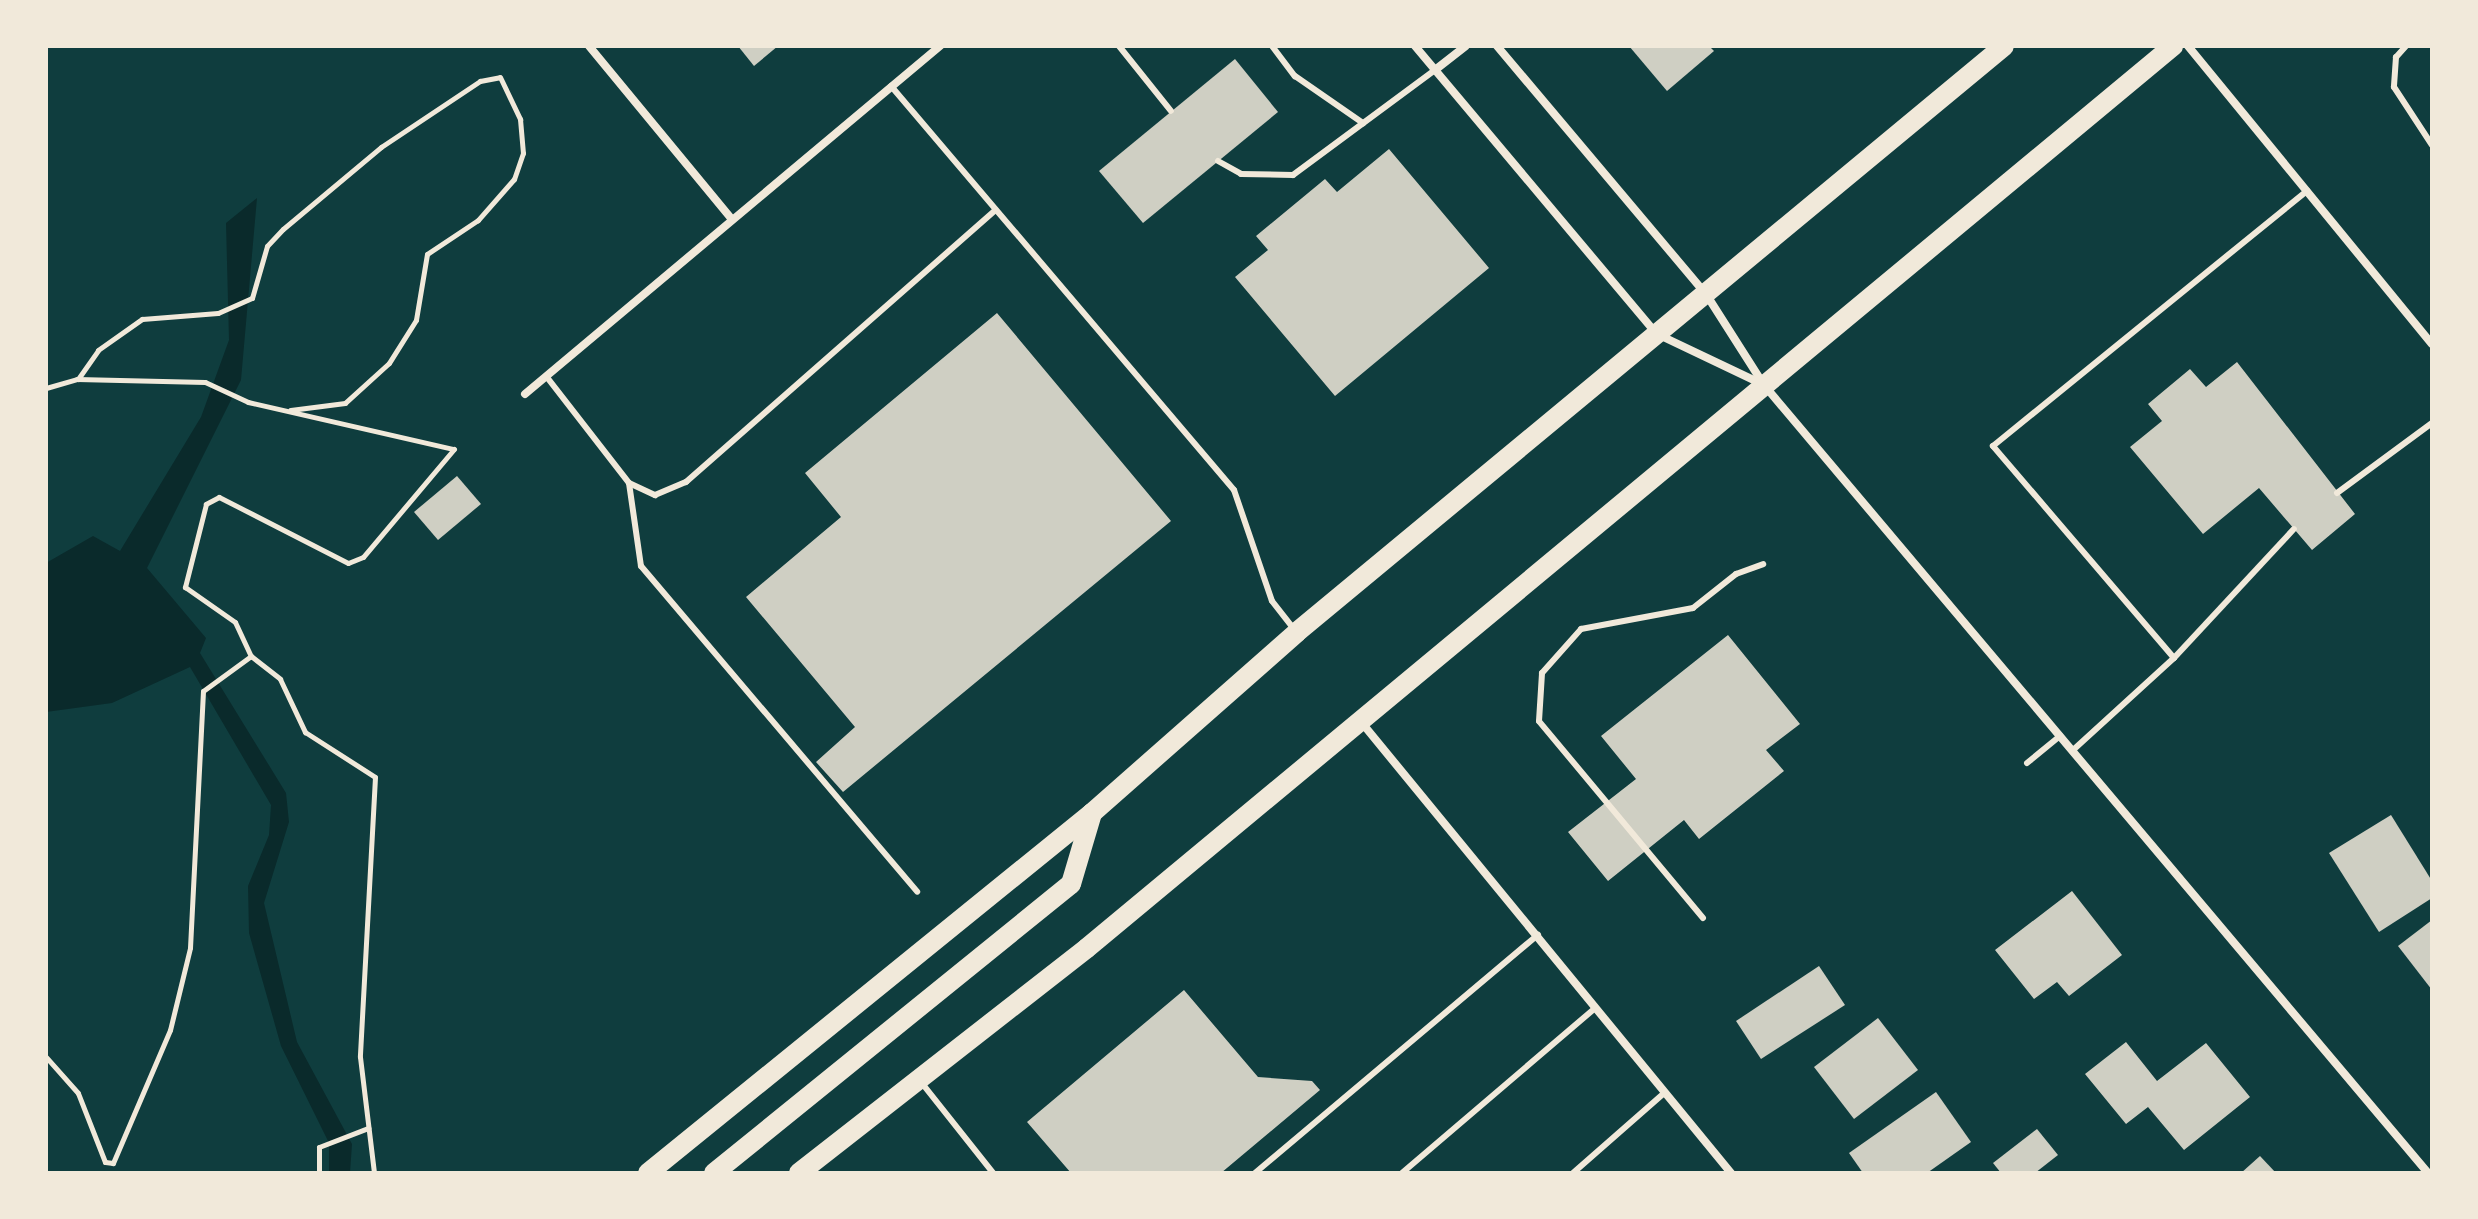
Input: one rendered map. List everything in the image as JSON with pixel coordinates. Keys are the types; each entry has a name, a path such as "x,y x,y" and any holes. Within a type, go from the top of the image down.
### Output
{"main road":[{"path":"648,1173 1092,813 1297,632 2004,46"},
{"path":"799,1173 919,1080 1361,722 2173,46"},
{"path":"714,1173 1071,884 1092,813"}],"street":[{"path":"589,46 730,217"},
{"path":"525,394 730,217 940,46"},
{"path":"1415,46 1657,334 1764,385"},
{"path":"1435,70 1466,46"},
{"path":"1497,46 1706,294 1764,385 2428,1173"},
{"path":"2188,46 2432,344"},
{"path":"1361,722 1731,1173"}],"lane":[{"path":"1119,46 1171,111"},
{"path":"1272,46 1295,76 1363,123"},
{"path":"2406,46 2396,57 2394,87 2432,145"},
{"path":"1218,161 1241,174 1293,175 1435,70"},
{"path":"891,86 1234,490 1272,601 1297,632"},
{"path":"2174,658 1993,446 2307,191"},
{"path":"546,376 629,483 655,495 686,482 996,210"},
{"path":"2337,493 2432,423"},
{"path":"629,483 641,566 917,892"},
{"path":"2072,751 2174,658 2294,529"},
{"path":"1703,918 1539,721 1542,673 1581,629 1693,608 1736,574 1763,564"},
{"path":"2027,763 2060,736"},
{"path":"1255,1173 1538,935"},
{"path":"1402,1173 1594,1009"},
{"path":"919,1080 993,1173"},
{"path":"1573,1173 1664,1093"}],"path":[{"path":"77,379 98,350 142,319 218,313 252,298 267,246 283,229 381,147 480,81 500,77 520,119 523,153 501,200 427,254 416,320 389,363 345,403 285,411"},
{"path":"46,388 77,379 205,382 248,402 454,449 363,557 348,563 219,497 206,504 185,587 235,622 251,656 280,679 305,732 375,777 360,1057 374,1173"},
{"path":"46,1057 78,1093 105,1162 113,1163 170,1030 190,948 203,691 251,656"},
{"path":"319,1173 319,1147 368,1128"}],"water":[{"path":"257,198 241,380 147,568 206,638 200,653 286,793 289,822 264,903 297,1042 352,1144 350,1173 329,1173 329,1143 281,1046 249,933 248,886 269,835 271,805 190,667 112,703 46,712 46,563 93,536 120,551 201,417 229,340 226,223"}],"building":[{"path":"738,46 778,46 754,66"},
{"path":"1629,46 1709,46 1714,51 1667,91"},
{"path":"1235,59 1278,112 1143,223 1099,171"},
{"path":"1389,149 1489,268 1335,396 1235,277 1268,250 1256,236 1325,179 1337,192"},
{"path":"997,313 1171,521 843,792 816,762 855,727 746,597 841,517 805,473"},
{"path":"2237,362 2355,514 2312,550 2259,488 2203,534 2130,447 2162,421 2148,404 2190,369 2206,387"},
{"path":"457,476 481,504 438,540 414,512"},
{"path":"1728,635 1800,724 1766,750 1784,771 1699,839 1684,820 1608,881 1568,832 1636,779 1601,736"},
{"path":"2391,815 2432,881 2432,898 2379,932 2329,853"},
{"path":"2072,891 2122,955 2069,996 2057,982 2034,999 1995,950"},
{"path":"2432,920 2432,990 2398,946"},
{"path":"1819,966 1845,1005 1761,1059 1736,1021"},
{"path":"1184,990 1258,1077 1312,1081 1320,1090 1221,1173 1071,1173 1027,1122"},
{"path":"1878,1018 1918,1070 1854,1119 1814,1067"},
{"path":"2126,1042 2157,1081 2206,1043 2250,1097 2184,1150 2148,1107 2126,1124 2085,1074"},
{"path":"1936,1092 1971,1142 1927,1173 1863,1173 1849,1153"},
{"path":"2037,1129 2058,1155 2035,1173 2001,1173 1993,1163"},
{"path":"2260,1156 2276,1173 2241,1173"}]}
